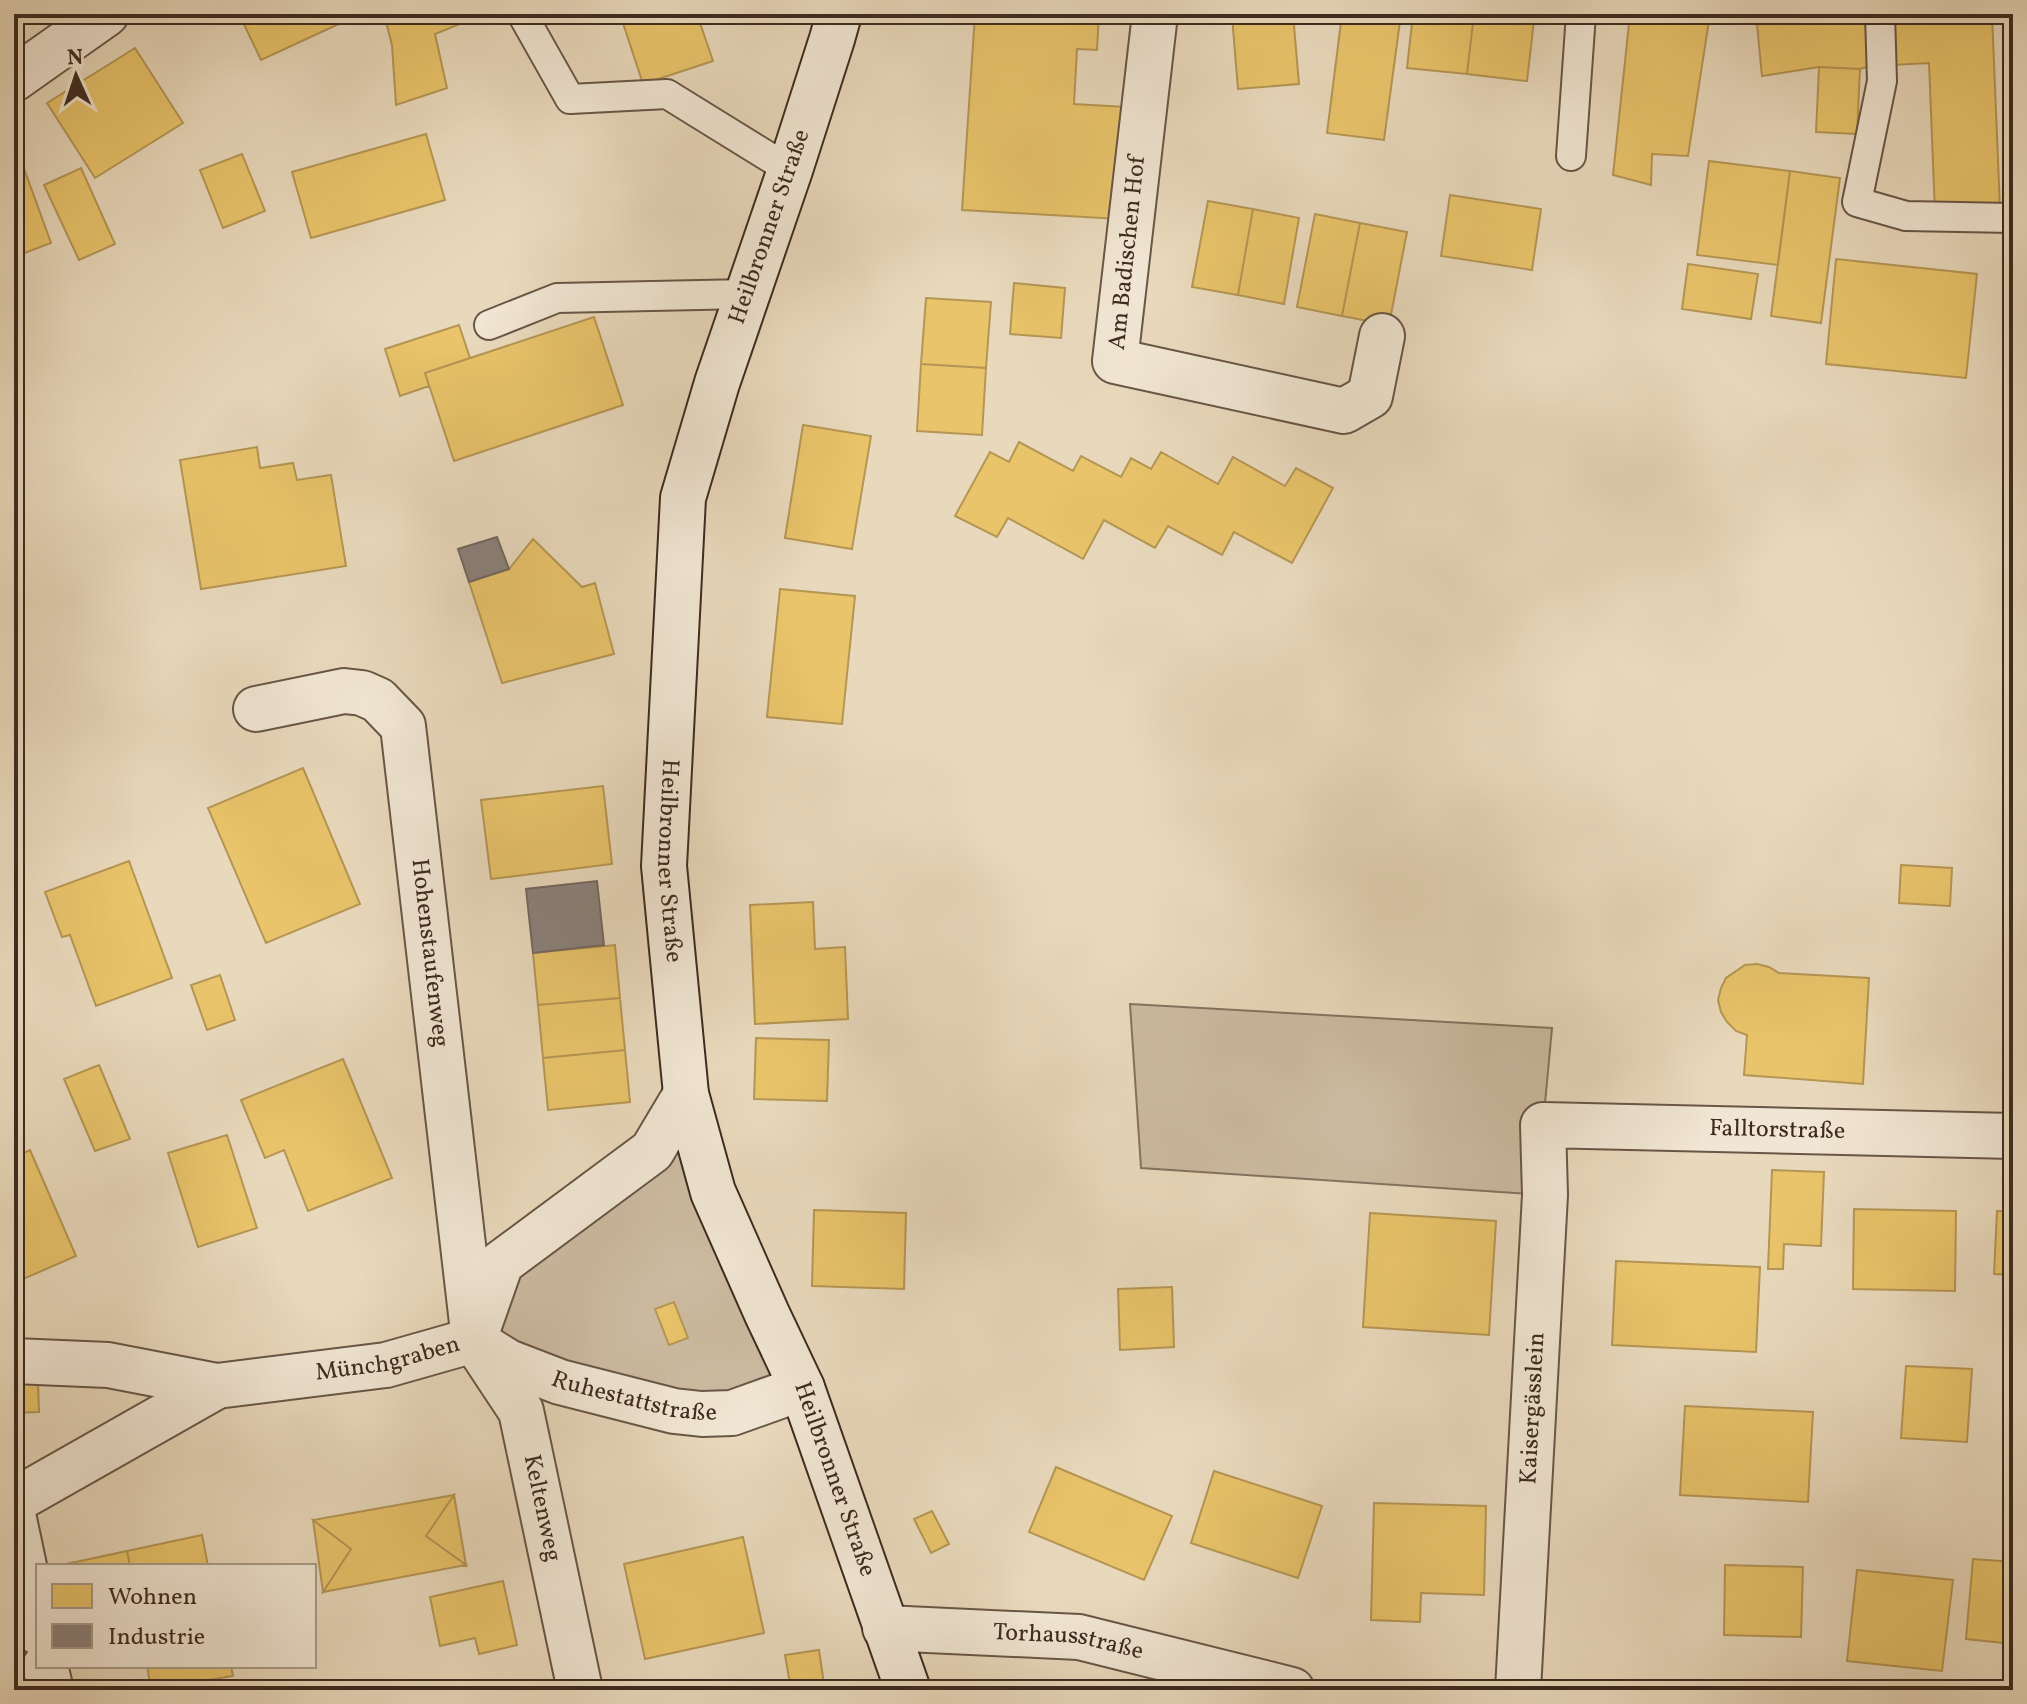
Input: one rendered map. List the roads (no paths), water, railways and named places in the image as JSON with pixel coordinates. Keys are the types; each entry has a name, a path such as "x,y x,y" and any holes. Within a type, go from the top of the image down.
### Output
{"street":[{"path":"14,79 106,14"},
{"name":"Heilbronner Straße","path":"839,14 790,170 717,383 683,498 664,866 686,1094 713,1192 802,1388 908,1690"},
{"name":"Am Badischen Hof","path":"1155,14 1115,361 1344,411 1370,396 1382,336"},
{"name":"Hohenstaufenweg","path":"256,709 344,691 362,693 378,700 403,726 474,1340"},
{"name":"Münchgraben","path":"14,1361 108,1365 217,1386 386,1365 474,1340 501,1263 652,1151 686,1094"},
{"name":"Falltorstraße","path":"1543,1125 2013,1136"},
{"name":"Kaisergässlein","path":"1518,1690 1545,1210 1543,1125"},
{"name":"Ruhestattstraße","path":"474,1340 508,1362 560,1382 674,1411 732,1413 802,1388"},
{"name":"Keltenweg","path":"474,1340 521,1411 580,1690"},
{"path":"14,1501 217,1386"},
{"path":"14,1519 36,1623"},
{"name":"Torhausstraße","path":"885,1628 1079,1637 1270,1688"},
{"path":"46,1668 51,1690"}],"lane":[{"path":"522,14 570,99 667,94 790,170"},
{"path":"1571,156 1581,14"},
{"path":"1880,14 1882,81 1857,202 1906,216 2013,218"},
{"path":"489,325 557,298 747,294"}]}
